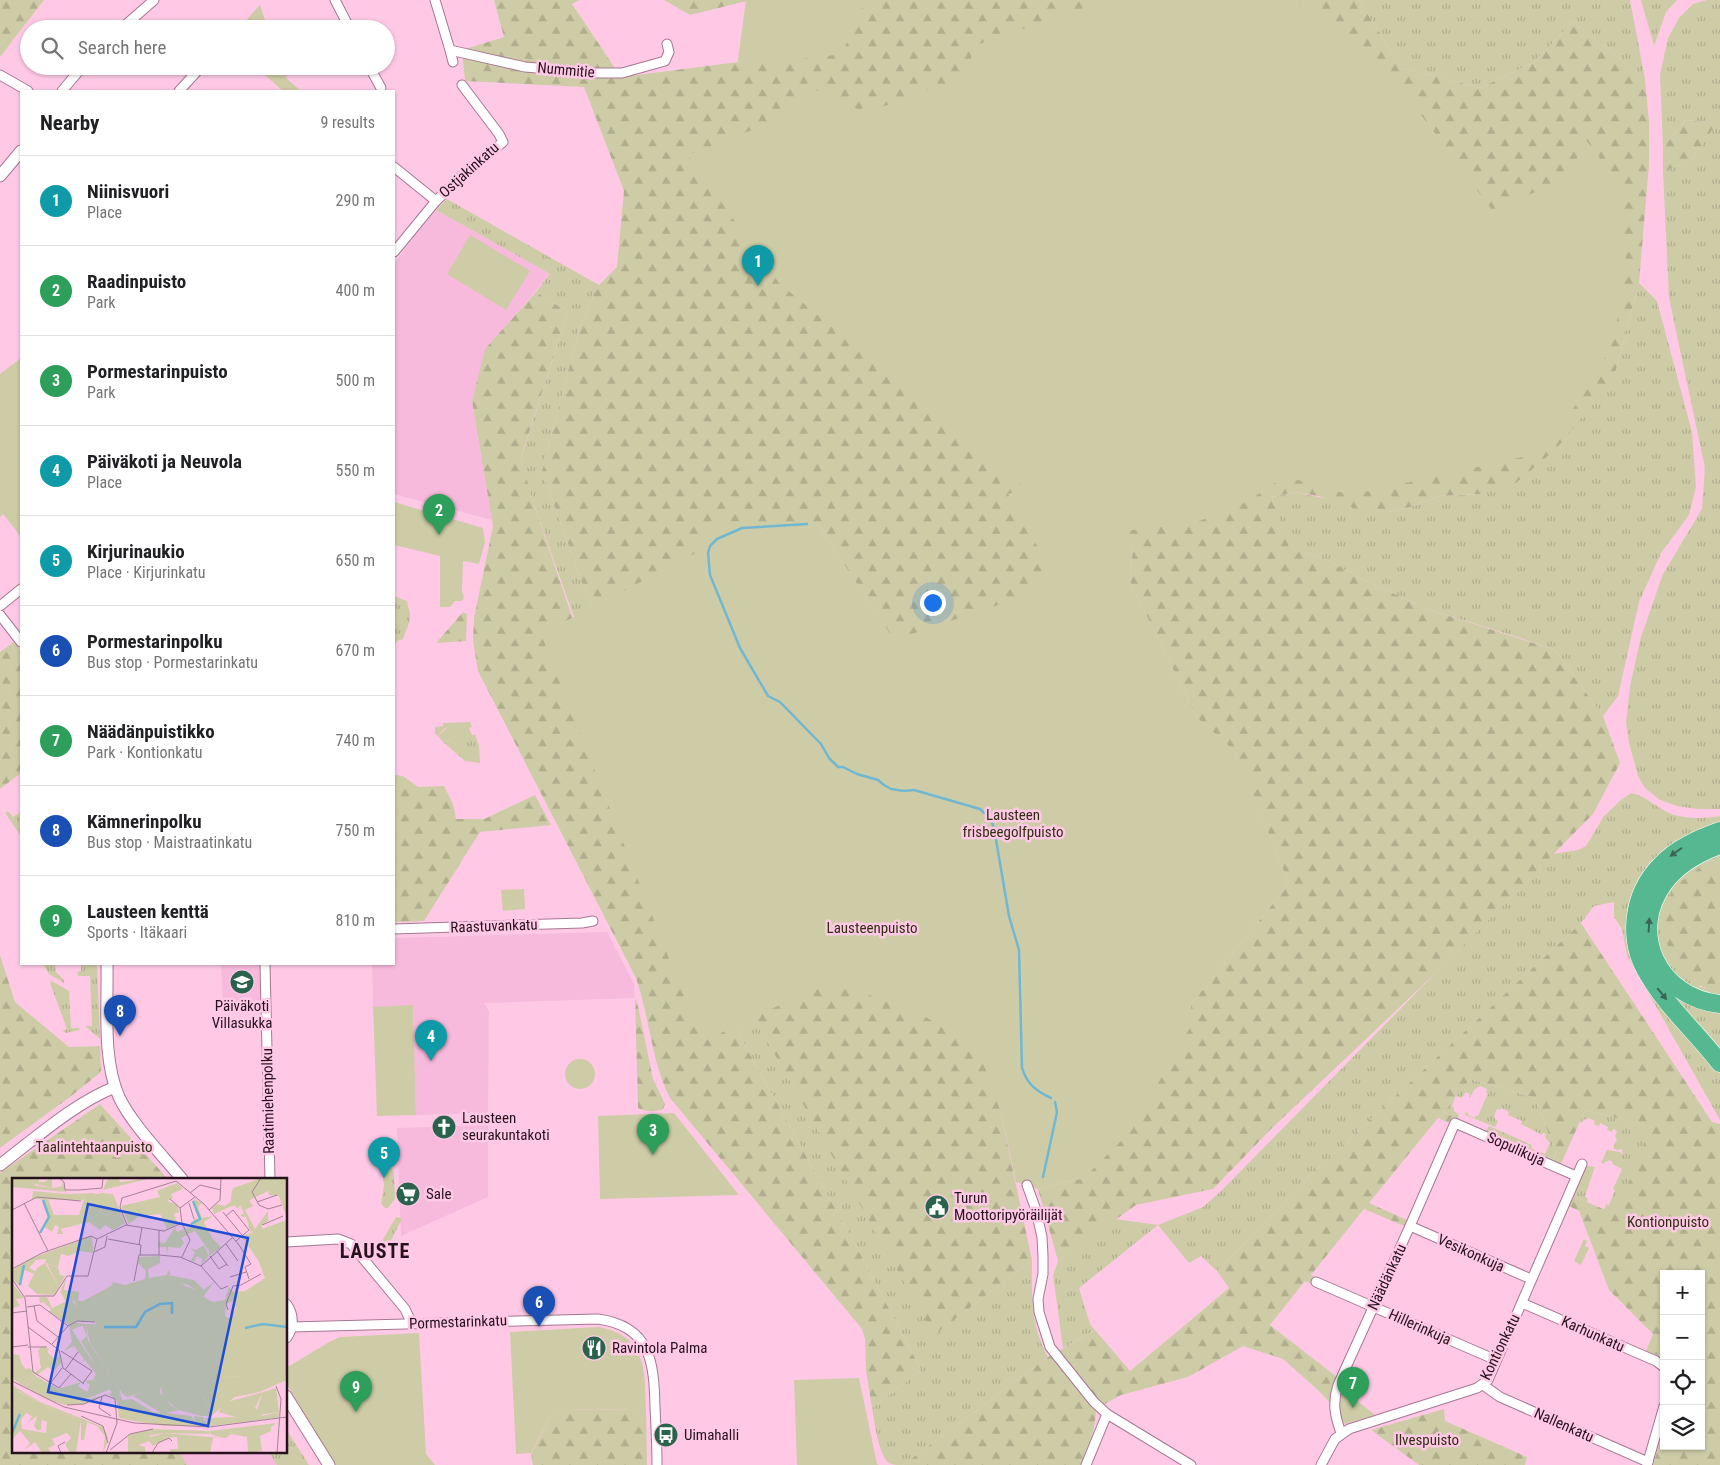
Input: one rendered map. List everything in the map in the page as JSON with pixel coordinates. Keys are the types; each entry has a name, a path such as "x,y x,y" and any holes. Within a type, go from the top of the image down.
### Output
{"highway":[{"path":"1720,831 1687,845 1660,865 1643,891 1638,905 1635,926 1638,951 1648,974 1667,1000 1720,1063"},
{"path":"1720,845 1696,856 1670,876 1660,889 1653,904 1649,930 1651,948 1661,970 1671,983 1692,998 1720,1004"}],"street":[{"path":"131,20 154,0"},
{"path":"335,0 345,20"},
{"path":"435,0 453,62"},
{"name":"Nummitie","path":"450,50 525,67 596,73 622,73 665,61 669,52 667,44"},
{"path":"0,74 26,90"},
{"path":"63,90 75,75"},
{"path":"180,90 194,75"},
{"path":"374,75 381,88"},
{"name":"Ostjakinkatu","path":"395,251 436,201 502,142 499,134 462,85"},
{"path":"0,176 20,152"},
{"path":"395,168 436,201"},
{"path":"0,606 20,590"},
{"path":"0,614 20,641"},
{"name":"Raastuvankatu","path":"395,929 582,923 593,921"},
{"path":"107,965 109,1050 115,1087 133,1120 181,1178"},
{"name":"Raatimiehenpolku","path":"265,965 270,1178"},
{"path":"0,1165 79,1106 115,1087"},
{"name":"Sopulikuja","path":"1455,1123 1576,1176"},
{"name":"Näädänkatu","path":"1341,1433 1334,1408 1335,1392 1455,1123"},
{"name":"Kontionkatu","path":"1321,1465 1330,1445 1341,1433 1358,1424 1477,1388 1488,1380 1582,1164"},
{"path":"1027,1185 1036,1210 1042,1237 1043,1274 1038,1299 1039,1312 1050,1347 1094,1402 1107,1414 1191,1465"},
{"name":"Vesikonkuja","path":"1410,1226 1531,1280"},
{"path":"288,1242 338,1240 351,1244 405,1309 412,1324"},
{"name":"Hillerinkuja","path":"1316,1282 1496,1360"},
{"name":"Karhunkatu","path":"1522,1303 1660,1364"},
{"path":"288,1309 291,1315 289,1332"},
{"name":"Pormestarinkatu","path":"289,1332 412,1324 612,1320 625,1326 641,1341 652,1362 655,1382 657,1465"},
{"name":"Nallenkatu","path":"1483,1385 1500,1397 1647,1464"},
{"path":"288,1399 329,1465"},
{"path":"1086,1465 1107,1414"},
{"path":"1647,1464 1660,1420"}],"shaded area":[{"path":"436,210 550,274 486,349 472,401 492,520 395,494 395,263"},
{"path":"607,932 634,984 635,998 484,1003 489,1011 488,1113 416,1115 413,1006 373,1007 372,965 395,965 395,938"},
{"name":"Päiväkoti Villasukka","path":"221,965 261,965 262,1000 223,1002"},
{"path":"488,1125 488,1197 401,1236 397,1128"},
{"path":"180,1452 269,1452 277,1465 187,1465"}],"green space":[{"path":"0,0 44,0 29,20 20,20 20,31 0,57"},
{"name":"Lausteenpuisto","path":"494,0 580,0 572,4 621,77 738,62 747,1 690,15 664,0 1359,0 1401,67 1480,88 1533,63 1573,22 1645,79 1649,123 1649,164 1639,283 1614,377 1557,448 1516,483 1481,494 1440,496 1410,507 1388,512 1357,509 1318,496 1295,492 1272,497 1289,547 1321,557 1364,580 1425,608 1555,650 1603,716 1620,763 1593,814 1441,968 1271,1129 1213,1189 1136,1205 1058,1261 1038,1189 1084,1178 1191,1026 1191,1004 1289,884 1236,753 1197,718 1130,582 1133,545 1050,567 1032,594 907,660 816,522 901,780 1000,1109 1032,1260 934,1335 712,944 542,471 580,326 599,285 617,267 624,191 584,87 465,81 462,50 504,37"},
{"path":"746,0 869,0 864,3 842,54 737,67"},
{"path":"1107,0 1296,0 1387,69 1492,210 1572,177 1583,136 1626,193 1619,208 1627,267 1615,331 1606,355 1594,380 1541,453 1351,495 1291,478 1280,479 1250,500 1225,512 1196,522 1125,531 1133,545 1130,582 1197,718 1236,752 1289,884 1191,1004 1191,1026 1131,1131 1084,1178 1038,1189 1016,1182 1000,1109 983,1062 955,1036 926,1017 859,991 822,985 702,1042 541,634 694,554 716,522 816,522 894,640 1031,594 1049,567 1008,494 1027,489 779,283 688,155 772,122 825,85 863,114 973,73 970,47"},
{"path":"1359,0 1630,0 1645,79 1573,22 1533,63 1480,88 1401,67"},
{"path":"1641,0 1677,0 1666,12 1654,46"},
{"path":"1707,0 1720,0 1720,809 1697,809 1677,806 1660,800 1645,788 1638,776 1626,723 1630,686 1641,637 1663,574 1702,509 1705,468 1669,298 1663,172 1691,160 1716,123 1686,120 1663,146 1660,75 1668,38 1679,18 1693,4"},
{"path":"260,5 265,20 247,19"},
{"path":"265,75 286,75 287,79 300,90 282,90"},
{"path":"1686,120 1717,123 1691,160 1663,172 1663,146"},
{"path":"447,199 599,285 580,326 542,471 712,944 935,1334 1032,1260 1033,1310 1038,1333 1048,1357 903,1465 891,1464 883,1455 872,1408 921,1370 863,1259 693,951 533,502 521,458 568,312 536,292 550,274 436,210"},
{"path":"470,235 530,271 506,310 447,274"},
{"path":"1639,283 1657,301 1692,432 1696,487 1689,515 1661,553 1639,602 1618,696 1603,716 1555,650 1425,608 1364,580 1321,557 1288,547 1272,497 1295,492 1388,512 1410,507 1440,496 1481,494 1614,377"},
{"path":"536,292 568,312 521,457 533,502 590,669 693,951 863,1259 921,1370 872,1408 866,1370 865,1339 862,1329 670,1098 659,1069 636,978 478,671 473,641 474,618 493,526 472,401 485,349"},
{"path":"20,359 20,536 3,514 0,517 0,374"},
{"path":"395,502 483,528 485,542 479,564 463,561 462,591 464,597 462,601 455,601 450,607 440,607 440,556 395,545"},
{"path":"395,597 397,597 407,601 410,617 403,639 397,641 396,644"},
{"path":"463,612 467,614 466,641 436,643"},
{"path":"14,642 20,650 20,774 0,789 0,652"},
{"path":"470,722 472,727 469,728 472,735 475,734 479,746 480,763 465,761 443,742 451,740 457,746 464,743 463,734 459,728 453,725 444,729 438,736 435,734 435,727 443,726 443,723"},
{"path":"450,725 459,727 462,731 466,740 462,745 457,746 451,740 443,742 438,736"},
{"path":"395,775 403,776 418,787 444,786 453,804 456,819 484,819 535,795 551,825 480,832 424,921 395,922"},
{"path":"1631,793 1675,815 1694,818 1720,816 1720,827 1628,929 1720,1071 1720,1120 1627,955 1622,929 1614,917 1614,902 1594,906 1581,923 1315,1171 1217,1271 1201,1256 1189,1263 1158,1225 1203,1207 1221,1191 1553,854 1578,850 1586,846 1604,816 1621,800"},
{"path":"8,811 13,817 20,813 20,835 5,813"},
{"path":"1720,836 1720,841 1689,856 1671,869 1663,878 1651,898 1644,928 1650,959 1668,985 1680,996 1694,1004 1703,1007 1720,1008 1720,1054 1664,992 1648,967 1642,950 1640,917 1643,901 1649,886 1659,872 1683,851"},
{"path":"1720,849 1720,856 1703,865 1688,877 1664,907 1700,987 1720,990 1720,998 1704,995 1676,979 1658,955 1654,917 1669,884 1700,858"},
{"path":"1720,856 1720,990 1714,990 1688,980 1677,971 1672,960 1662,920 1668,898 1680,883 1703,865"},
{"path":"524,889 525,909 503,911 501,890"},
{"name":"Kontionpuisto","path":"1581,923 1712,1122 1720,1124 1720,1465 1653,1465 1660,1441 1660,1450 1705,1450 1705,1270 1660,1270 1660,1356 1646,1351 1653,1334 1609,1290 1579,1211 1569,1206 1573,1196 1615,1214 1653,1127 1585,1110 1561,1164 1553,1161 1556,1153 1535,1098 1470,1079 1443,1112 1452,1116 1449,1123 1438,1118 1369,1203 1407,1220 1404,1226 1364,1209 1311,1275 1323,1281 1320,1288 1305,1281 1270,1325 1337,1377 1331,1393 1331,1404 1283,1359 1243,1346 1188,1377 1121,1395 1096,1409 1092,1438 1081,1465 903,1465 1048,1357 1095,1330 1130,1371 1229,1288 1217,1271 1315,1171"},
{"path":"0,955 15,1002 69,1047 100,1046 101,1072 0,1148"},
{"path":"44,965 55,965 56,972 64,980 64,983 49,974"},
{"path":"81,965 97,965 100,1039 85,1026 92,1026 90,976 78,976 77,972 81,971"},
{"path":"52,981 69,991 71,1028 80,1028 79,1030 66,1033 63,1031 67,1029 50,983"},
{"path":"635,998 653,1079 665,1104 663,1109 657,1111 647,1111 638,1108"},
{"path":"413,1005 416,1115 377,1116 373,1007"},
{"path":"580,1059 591,1063 595,1074 591,1085 580,1089 569,1085 565,1074 569,1063"},
{"path":"1470,1079 1535,1098 1556,1153 1553,1161 1538,1154 1539,1151 1545,1154 1550,1143 1545,1137 1546,1134 1543,1133 1542,1135 1521,1124 1522,1121 1508,1115 1509,1112 1501,1108 1500,1110 1497,1109 1494,1116 1498,1121 1495,1127 1465,1115 1466,1112 1475,1118 1476,1115 1478,1116 1488,1093 1486,1092 1487,1089 1480,1086 1474,1090 1470,1098 1470,1094 1465,1092 1462,1098 1456,1096"},
{"path":"1456,1096 1452,1106 1459,1115 1457,1120 1454,1118 1450,1121 1452,1116 1443,1112"},
{"name":"Taalintehtaanpuisto","path":"100,1104 167,1178 12,1178 12,1452 180,1452 187,1465 0,1465 0,1173"},
{"path":"1585,1110 1654,1127 1615,1215 1604,1210 1606,1204 1609,1205 1615,1190 1613,1189 1622,1169 1612,1164 1613,1162 1609,1160 1605,1161 1604,1164 1601,1163 1607,1150 1620,1152 1623,1155 1622,1149 1617,1150 1613,1148 1617,1139 1615,1137 1617,1131 1613,1129 1612,1132 1607,1130 1608,1127 1600,1123 1599,1126 1594,1124 1595,1121 1588,1118 1584,1119 1582,1123 1580,1122"},
{"path":"674,1113 739,1195 600,1199 598,1116"},
{"path":"1489,1126 1532,1145 1531,1148 1535,1150 1533,1154 1485,1132"},
{"path":"388,1166 392,1168 394,1173 395,1199 388,1208 385,1208 381,1204 384,1185 382,1172"},
{"path":"1586,1166 1595,1167 1585,1196 1588,1199 1587,1202 1573,1196"},
{"path":"396,1217 401,1218 401,1221 381,1260 375,1253"},
{"path":"1115,1219 1158,1225 1079,1288 1090,1324 1095,1330 1063,1348 1053,1275 1058,1261"},
{"path":"1584,1239 1587,1241 1585,1246 1589,1248 1581,1265 1574,1261"},
{"path":"599,1327 614,1331 626,1338 640,1356 645,1381 646,1409 554,1410 531,1453 516,1454 510,1332"},
{"path":"419,1333 426,1454 435,1465 335,1465 288,1386 288,1367 340,1337"},
{"path":"859,1378 877,1464 879,1465 797,1465 794,1380"},
{"path":"1341,1388 1375,1415 1345,1424 1338,1406"},
{"path":"646,1409 647,1465 533,1465 531,1454 554,1410"},
{"name":"Ilvespuisto","path":"1444,1409 1445,1421 1527,1457 1525,1465 1419,1465 1371,1430"},
{"path":"288,1432 309,1465 277,1465 269,1452 288,1452"}],"waterway":[{"path":"807,524 742,528 717,539 710,546 708,553 710,575 740,648 768,696 780,702 821,744 829,758 838,767 843,767 857,774 878,780 891,789 914,790 980,809 990,818 994,828 1009,916 1019,950 1022,1068 1033,1086 1051,1098"},
{"path":"1043,1177 1057,1112 1055,1102"}],"place":[{"name":"Niinisvuori","path":"758,286"},
{"name":"Raadinpuisto","path":"439,535"},
{"name":"Päiväkoti Villasukka","path":"242,982"},
{"name":"Kämnerinpolku","path":"120,1036"},
{"name":"Päiväkoti ja Neuvola","path":"431,1061"},
{"name":"Lausteen seurakuntakoti","path":"444,1127"},
{"name":"Pormestarinpuisto","path":"653,1155"},
{"name":"Kirjurinaukio","path":"384,1178"},
{"name":"Sale","path":"408,1194"},
{"name":"Turun Moottoripyöräilijät","path":"937,1207"},
{"name":"Pormestarinpolku","path":"539,1327"},
{"name":"Ravintola Palma","path":"594,1348"},
{"name":"Näädänpuistikko","path":"1353,1408"},
{"name":"Lausteen kenttä","path":"356,1412"},
{"name":"Uimahalli","path":"666,1435"}],"district":[{"name":"LAUSTE","path":"375,1251"}],"park label":[{"name":"Lausteen frisbeegolfpuisto","path":"1013,824"}]}
